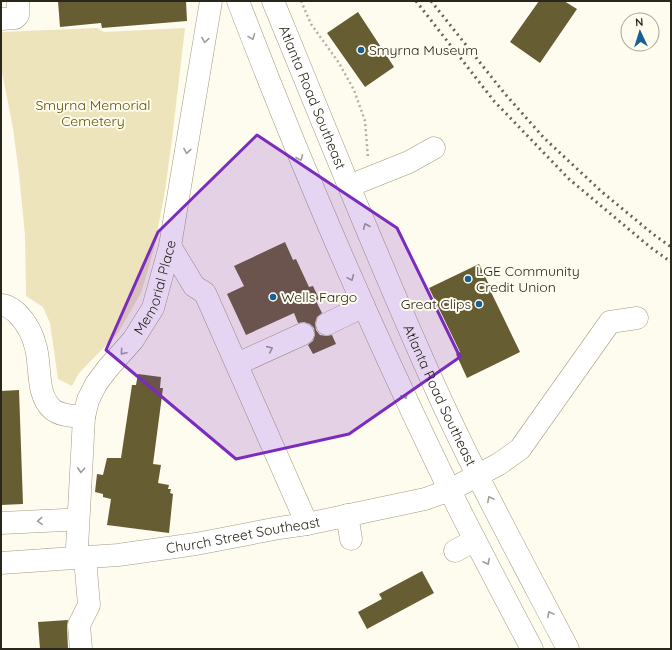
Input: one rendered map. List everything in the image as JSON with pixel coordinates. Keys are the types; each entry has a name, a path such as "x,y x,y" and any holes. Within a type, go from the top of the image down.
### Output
{"main road":[{"path":"1,19 15,18 18,15 18,1"},
{"name":"Memorial Place","path":"81,649 79,625 89,605 82,558 77,548 84,417 88,400 96,384 133,340 153,308 170,246 211,1"},
{"path":"238,1 273,92 331,234 395,376 475,540 532,649"},
{"name":"Atlanta Road Southeast","path":"273,1 349,186 431,378 478,476 568,649"},
{"path":"349,186 409,162 434,148"},
{"path":"170,246 194,286 205,292 307,524"},
{"path":"1,305 5,305 12,309 23,319 31,333 36,347 43,395 46,403 59,414 84,417"},
{"path":"327,324 364,306"},
{"name":"Church Street Southeast","path":"1,563 137,553 196,544 307,524 424,499 450,490 499,464 520,449 610,322 637,318"},
{"path":"237,364 303,334"},
{"path":"347,515 351,539"},
{"path":"1,523 78,518"},
{"path":"455,551 475,540"}],"path":[{"path":"301,1 314,28 354,90 364,121 369,163"}],"highlighted area":[{"path":"257,135 397,228 460,357 349,434 236,459 106,350 158,232"}],"green space":[{"name":"Smyrna Memorial Cemetery","path":"97,28 104,32 185,28 165,191 154,249 141,293 118,333 79,373 72,386 58,379 50,323 43,307 26,296 25,235 13,128 1,67 1,32"}],"building":[{"path":"58,1 186,1 187,21 102,28 101,23 60,27"},
{"path":"539,1 564,1 577,9 540,63 510,42"},
{"name":"Smyrna Museum","path":"358,12 394,67 365,87 327,33"},
{"name":"Wells Fargo","path":"285,242 293,260 296,259 309,287 313,286 319,299 316,301 322,313 317,317 315,323 316,330 320,335 332,335 336,344 313,354 308,345 313,341 315,335 314,328 310,324 304,322 298,323 294,313 246,335 227,294 244,286 234,266"},
{"path":"479,264 520,352 467,378 456,354 460,352 429,288"},
{"path":"138,374 161,377 160,388 163,388 153,464 161,465 158,483 169,485 168,489 171,489 170,493 173,494 169,533 107,525 111,499 103,497 103,494 95,492 97,474 103,475 107,458 121,458 132,385 136,385"},
{"path":"19,390 23,504 1,505 1,391"},
{"path":"422,571 434,593 367,629 358,612 382,599 379,594"},
{"path":"68,620 68,649 40,649 38,622"}],"railway":[{"path":"416,1 494,101 569,179 650,247 671,262"},
{"path":"431,1 505,94 544,138 602,192 671,247"}],"place":[{"name":"Smyrna Museum","path":"361,50"},
{"name":"LGE Community Credit Union","path":"468,279"},
{"name":"Wells Fargo","path":"273,297"},
{"name":"Great Clips","path":"479,304"}]}
